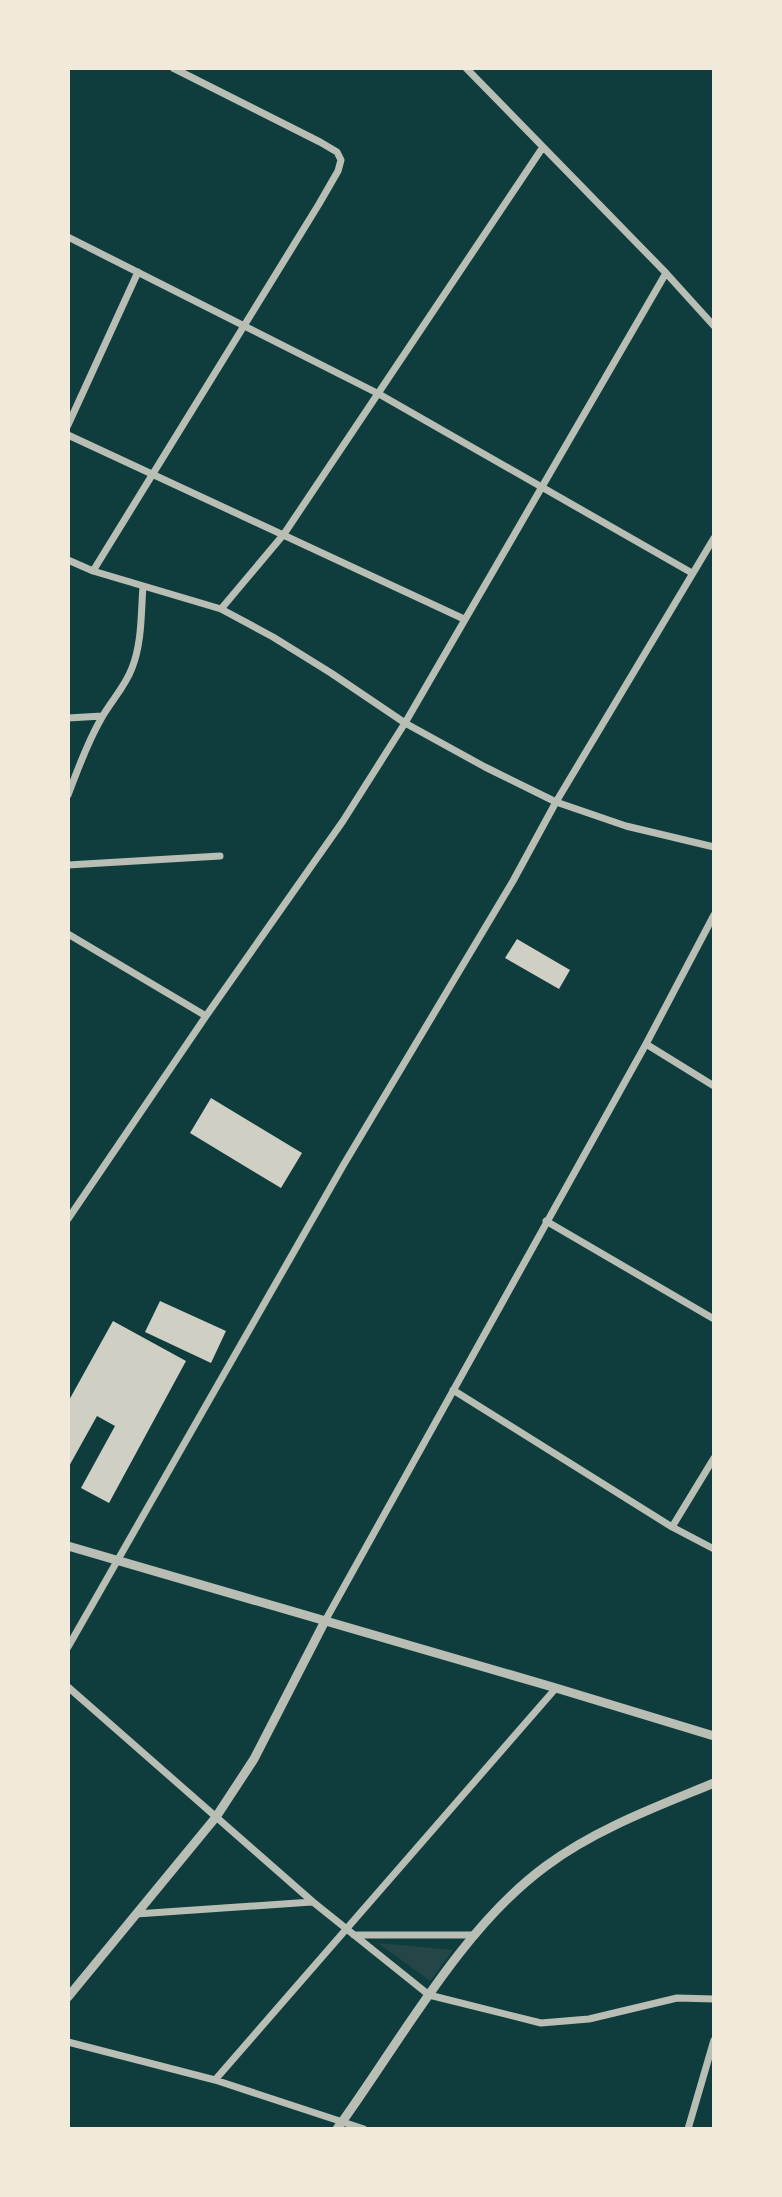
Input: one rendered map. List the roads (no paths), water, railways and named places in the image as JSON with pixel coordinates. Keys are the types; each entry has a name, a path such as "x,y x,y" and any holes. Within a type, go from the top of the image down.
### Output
{"street":[{"path":"93,571 319,204 338,171 341,160 337,152 173,68"},
{"path":"466,68 666,273 714,326"},
{"path":"221,609 284,534 543,146"},
{"path":"68,237 379,394 692,573"},
{"path":"68,425 138,272"},
{"path":"68,1219 343,821 405,723 666,273"},
{"path":"68,435 464,619"},
{"path":"68,1647 344,1164 714,538"},
{"path":"68,560 93,571 221,609 331,673 405,723 556,802 626,826 714,847"},
{"path":"68,795 89,740 118,696 133,667 140,635 144,586"},
{"path":"68,718 103,716"},
{"path":"68,865 220,856"},
{"path":"68,1997 216,1817 254,1759 325,1621 646,1044 714,915"},
{"path":"68,934 206,1016"},
{"path":"646,1044 714,1086"},
{"path":"546,1221 714,1319"},
{"path":"453,1390 672,1527 714,1549"},
{"path":"672,1527 714,1458"},
{"path":"68,1546 714,1736"},
{"path":"68,1687 313,1902 429,1995 541,2023 589,2019 677,1998 714,1999"},
{"path":"215,2080 556,1688"},
{"path":"340,2125 429,1995 475,1935 518,1888 572,1849 613,1826 713,1783 714,1789"},
{"path":"135,1914 313,1902"},
{"path":"354,1935 475,1935"},
{"path":"688,2129 714,2040"},
{"path":"68,2042 215,2080 340,2125 364,2129"}]}
